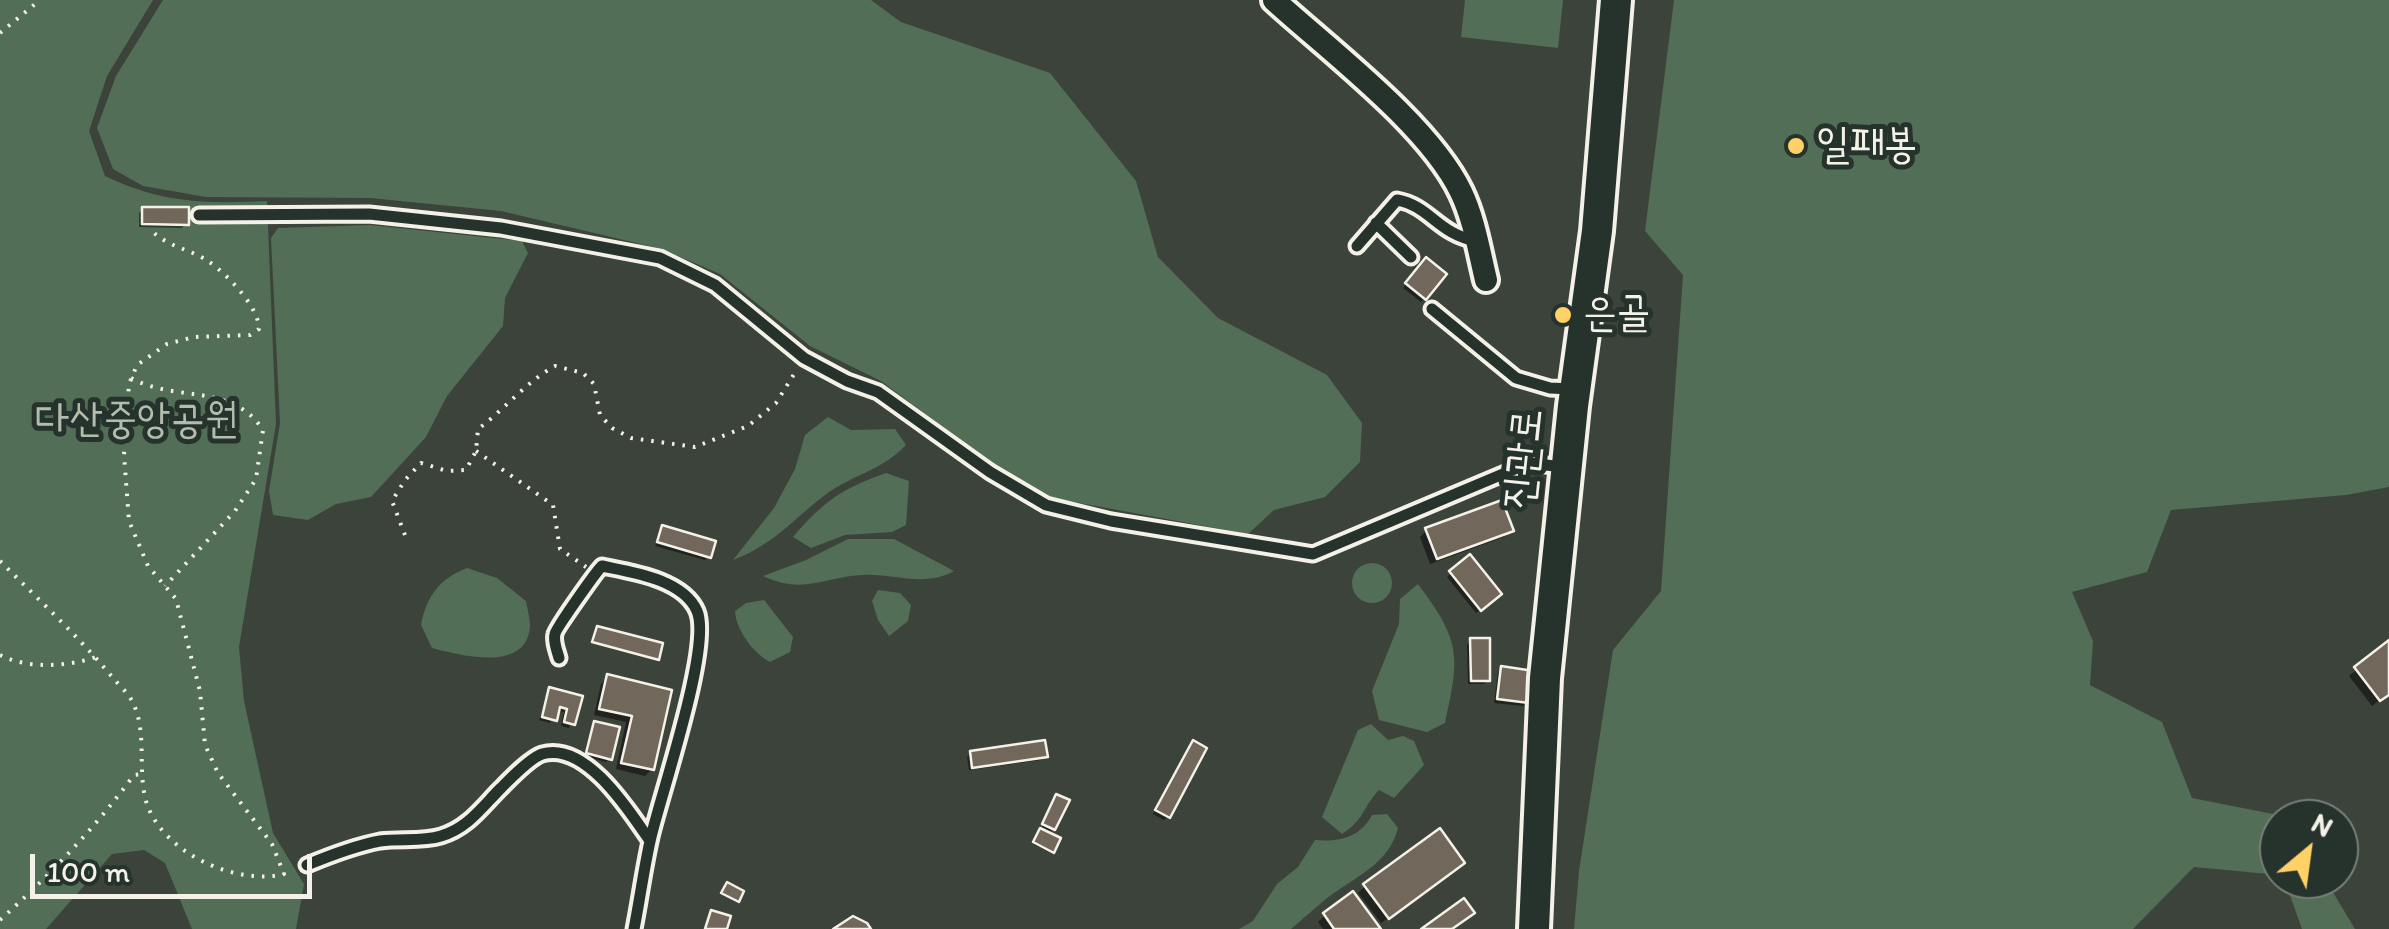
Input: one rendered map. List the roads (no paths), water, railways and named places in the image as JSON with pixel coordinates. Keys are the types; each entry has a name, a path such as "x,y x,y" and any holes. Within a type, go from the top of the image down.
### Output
{"main road":[{"name":"진관로","path":"1534,929 1546,678 1567,467 1597,231 1616,0"}],"street":[{"path":"1274,0 1415,128 1433,149 1461,193 1486,280"}],"lane":[{"path":"1357,246 1397,200 1414,203 1456,238 1476,241"},
{"path":"199,215 388,216 500,228 660,258 714,285 804,358 847,382 878,392 990,472 1046,505 1111,521 1313,554 1529,463 1567,467"},
{"path":"1376,223 1411,257"},
{"path":"1432,309 1516,378 1550,388 1576,389"},
{"path":"559,658 554,638 557,627 584,594 592,572 602,566 641,574 679,590 697,611 700,646 650,841 634,929"},
{"path":"307,864 382,841 440,837 477,816 502,787 541,754 563,754 584,762 623,802 650,841"}],"place":[{"name":"일패봉","path":"1796,146"},
{"name":"은골","path":"1563,315"}],"park label":[{"name":"다산중앙공원","path":"137,421"}]}
